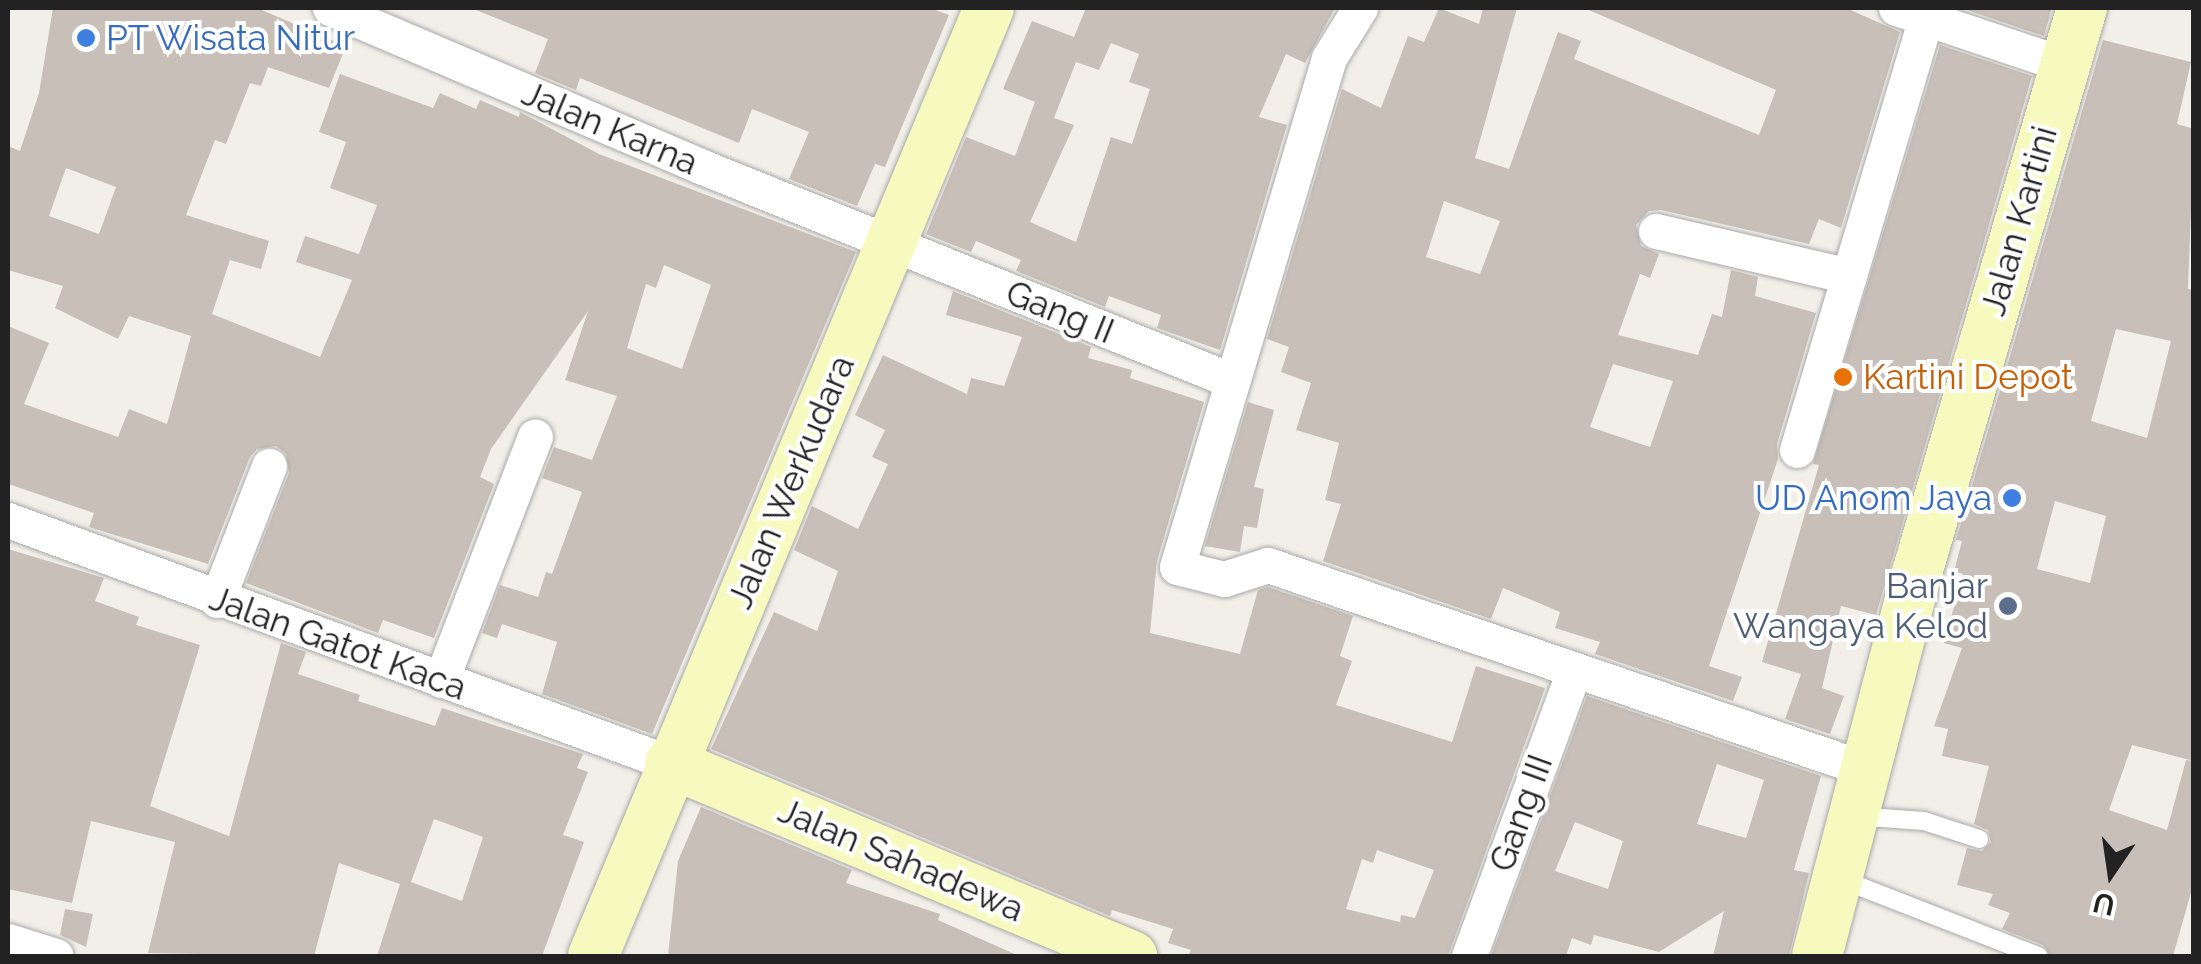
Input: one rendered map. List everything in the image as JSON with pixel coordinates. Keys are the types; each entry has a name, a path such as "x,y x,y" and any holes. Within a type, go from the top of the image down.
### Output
{"street":[{"name":"Jalan Karna","path":"330,8 392,19 892,245"},
{"name":"Jalan Werkudara","path":"593,956 670,763 989,8"},
{"path":"1360,8 1329,58 1228,379 1179,569 1224,579 1268,564 1574,670 1860,792"},
{"name":"Jalan Kartini","path":"1817,956 2082,8"},
{"path":"1796,450 1849,276 1916,12 2064,64"},
{"path":"1656,231 1849,276"},
{"name":"Gang II","path":"892,245 1228,379"},
{"path":"441,680 535,437"},
{"path":"217,600 269,466"},
{"name":"Jalan Gatot Kaca","path":"8,520 217,600 670,763"},
{"name":"Gang III","path":"1469,956 1574,670"},
{"name":"Jalan Sahadewa","path":"670,763 1132,956"},
{"path":"8,940 56,956"}],"lane":[{"path":"1860,792 1924,821 1979,839"},
{"path":"1837,878 2038,956"}],"building":[{"path":"53,8 257,8 346,46 329,88 268,67 261,86 250,83 226,144 215,140 186,215 269,241 261,269 230,260 212,314 320,357 352,280 296,262 305,236 359,254 377,205 330,188 346,142 319,132 340,74 433,108 440,93 476,109 480,100 519,117 520,112 599,154 856,252 652,734 542,694 557,642 502,624 497,638 482,633 500,585 538,597 546,572 552,574 582,492 542,478 554,447 592,460 617,396 565,380 588,311 491,449 480,477 494,484 434,638 383,620 378,633 246,583 289,473 286,454 276,446 257,449 250,457 208,564 89,527 94,513 8,484 8,326 49,343 24,404 118,437 129,409 167,424 191,336 129,316 118,339 55,308 63,286 8,270 8,146 20,151 39,93","holes":["66,168 116,187 99,234 49,216","664,265 711,285 682,369 627,348 646,284 656,288"]},
{"path":"471,8 930,8 949,15 885,167 875,164 857,206 789,179 809,132 752,109 739,143 580,78 576,90 535,73 548,39"},
{"path":"1086,8 1335,8 1305,63 1286,54 1259,117 1287,125 1220,350 1157,328 1161,315 1109,296 1105,307 1016,271 1021,260 976,241 971,252 926,234 966,137 1015,156 1035,102 1003,89 1032,21 1074,37","holes":["1111,43 1139,54 1129,82 1150,89 1132,144 1111,137 1076,242 1030,222 1074,125 1054,118 1076,62 1099,70"]},
{"path":"1439,8 1479,24 1483,8 1517,8 1475,158 1509,169 1558,32 1581,41 1574,59 1759,135 1776,90 1584,8 1846,8 1900,32 1841,228 1819,219 1809,244 1661,210 1649,211 1636,225 1641,246 1659,254 1650,278 1640,274 1618,335 1698,355 1712,314 1722,317 1731,270 1758,277 1755,296 1816,313 1777,444 1778,459 1709,666 1742,677 1733,701 1595,654 1600,642 1555,628 1560,612 1503,588 1491,619 1323,561 1341,504 1325,500 1339,443 1296,430 1311,383 1281,372 1289,347 1267,339 1342,89 1381,108 1408,36 1424,42","holes":["1444,201 1500,221 1480,274 1426,257","1613,364 1673,381 1650,447 1590,427"]},
{"path":"1961,8 2052,8 2044,36"},
{"path":"2103,40 2191,62 2177,124 2194,129 2188,289 2194,290 2194,761 2194,882 2173,956 2050,956 2043,945 2002,929 2010,913 1988,905 1993,894 1957,885 1967,848 1982,851 1991,842 1988,830 1974,824 1989,766 1942,756 1948,729 1934,726 1962,648 1944,643 1963,574 1954,571 1962,541 1956,540","holes":["2116,329 2171,341 2147,438 2091,421","2055,501 2106,516 2090,583 2037,569","2132,745 2194,761 2186,760 2167,830 2109,810"]},
{"path":"1940,45 2032,76 1876,615 1841,606 1822,688 1844,696 1830,734 1785,719 1801,674 1762,662 1819,465 1813,464"},
{"path":"953,291 1091,347 1088,358 1132,370 1130,378 1204,402 1157,561 1150,633 1240,654 1258,590 1268,587 1353,616 1340,656 1352,661 1336,705 1452,742 1476,666 1545,688 1448,956 1188,956 1191,950 1168,943 1173,929 1112,910 1110,916 711,749 774,612 817,631 838,571 794,550 812,506 858,529 888,464 872,457 885,430 855,415 883,355 967,394 971,378 1004,386 1022,337 946,315","holes":["1377,850 1434,870 1415,918 1401,915 1400,922 1346,909 1362,859 1373,863"]},
{"path":"1248,402 1274,410 1254,487 1264,489 1257,528 1244,526 1240,552 1205,546"},
{"path":"8,549 104,578 95,601 139,617 136,625 200,645 150,806 229,836 281,643 306,652 298,674 360,695 358,701 435,726 442,708 583,754 577,768 588,772 563,835 584,842 542,956 377,956 400,884 339,863 314,956 148,953 175,842 91,821 72,903 8,889","holes":["434,819 483,837 462,901 411,882"]},
{"path":"1587,696 1821,776 1794,870 1809,873 1789,956 1713,956 1724,911 1659,952 1594,935 1591,945 1572,938 1566,956 1491,956","holes":["1717,764 1764,780 1746,838 1697,824","1575,822 1623,841 1608,889 1555,871"]},
{"path":"701,807 852,870 846,883 940,914 938,920 1019,956 668,956 678,861"},
{"path":"65,909 93,914 86,947 60,935"}],"place":[{"name":"PT Wisata Nitur","path":"86,38"},
{"name":"Kartini Depot","path":"1843,377"},
{"name":"UD Anom Jaya","path":"2012,498"},
{"name":"Banjar Wangaya Kelod","path":"2008,606"}]}
